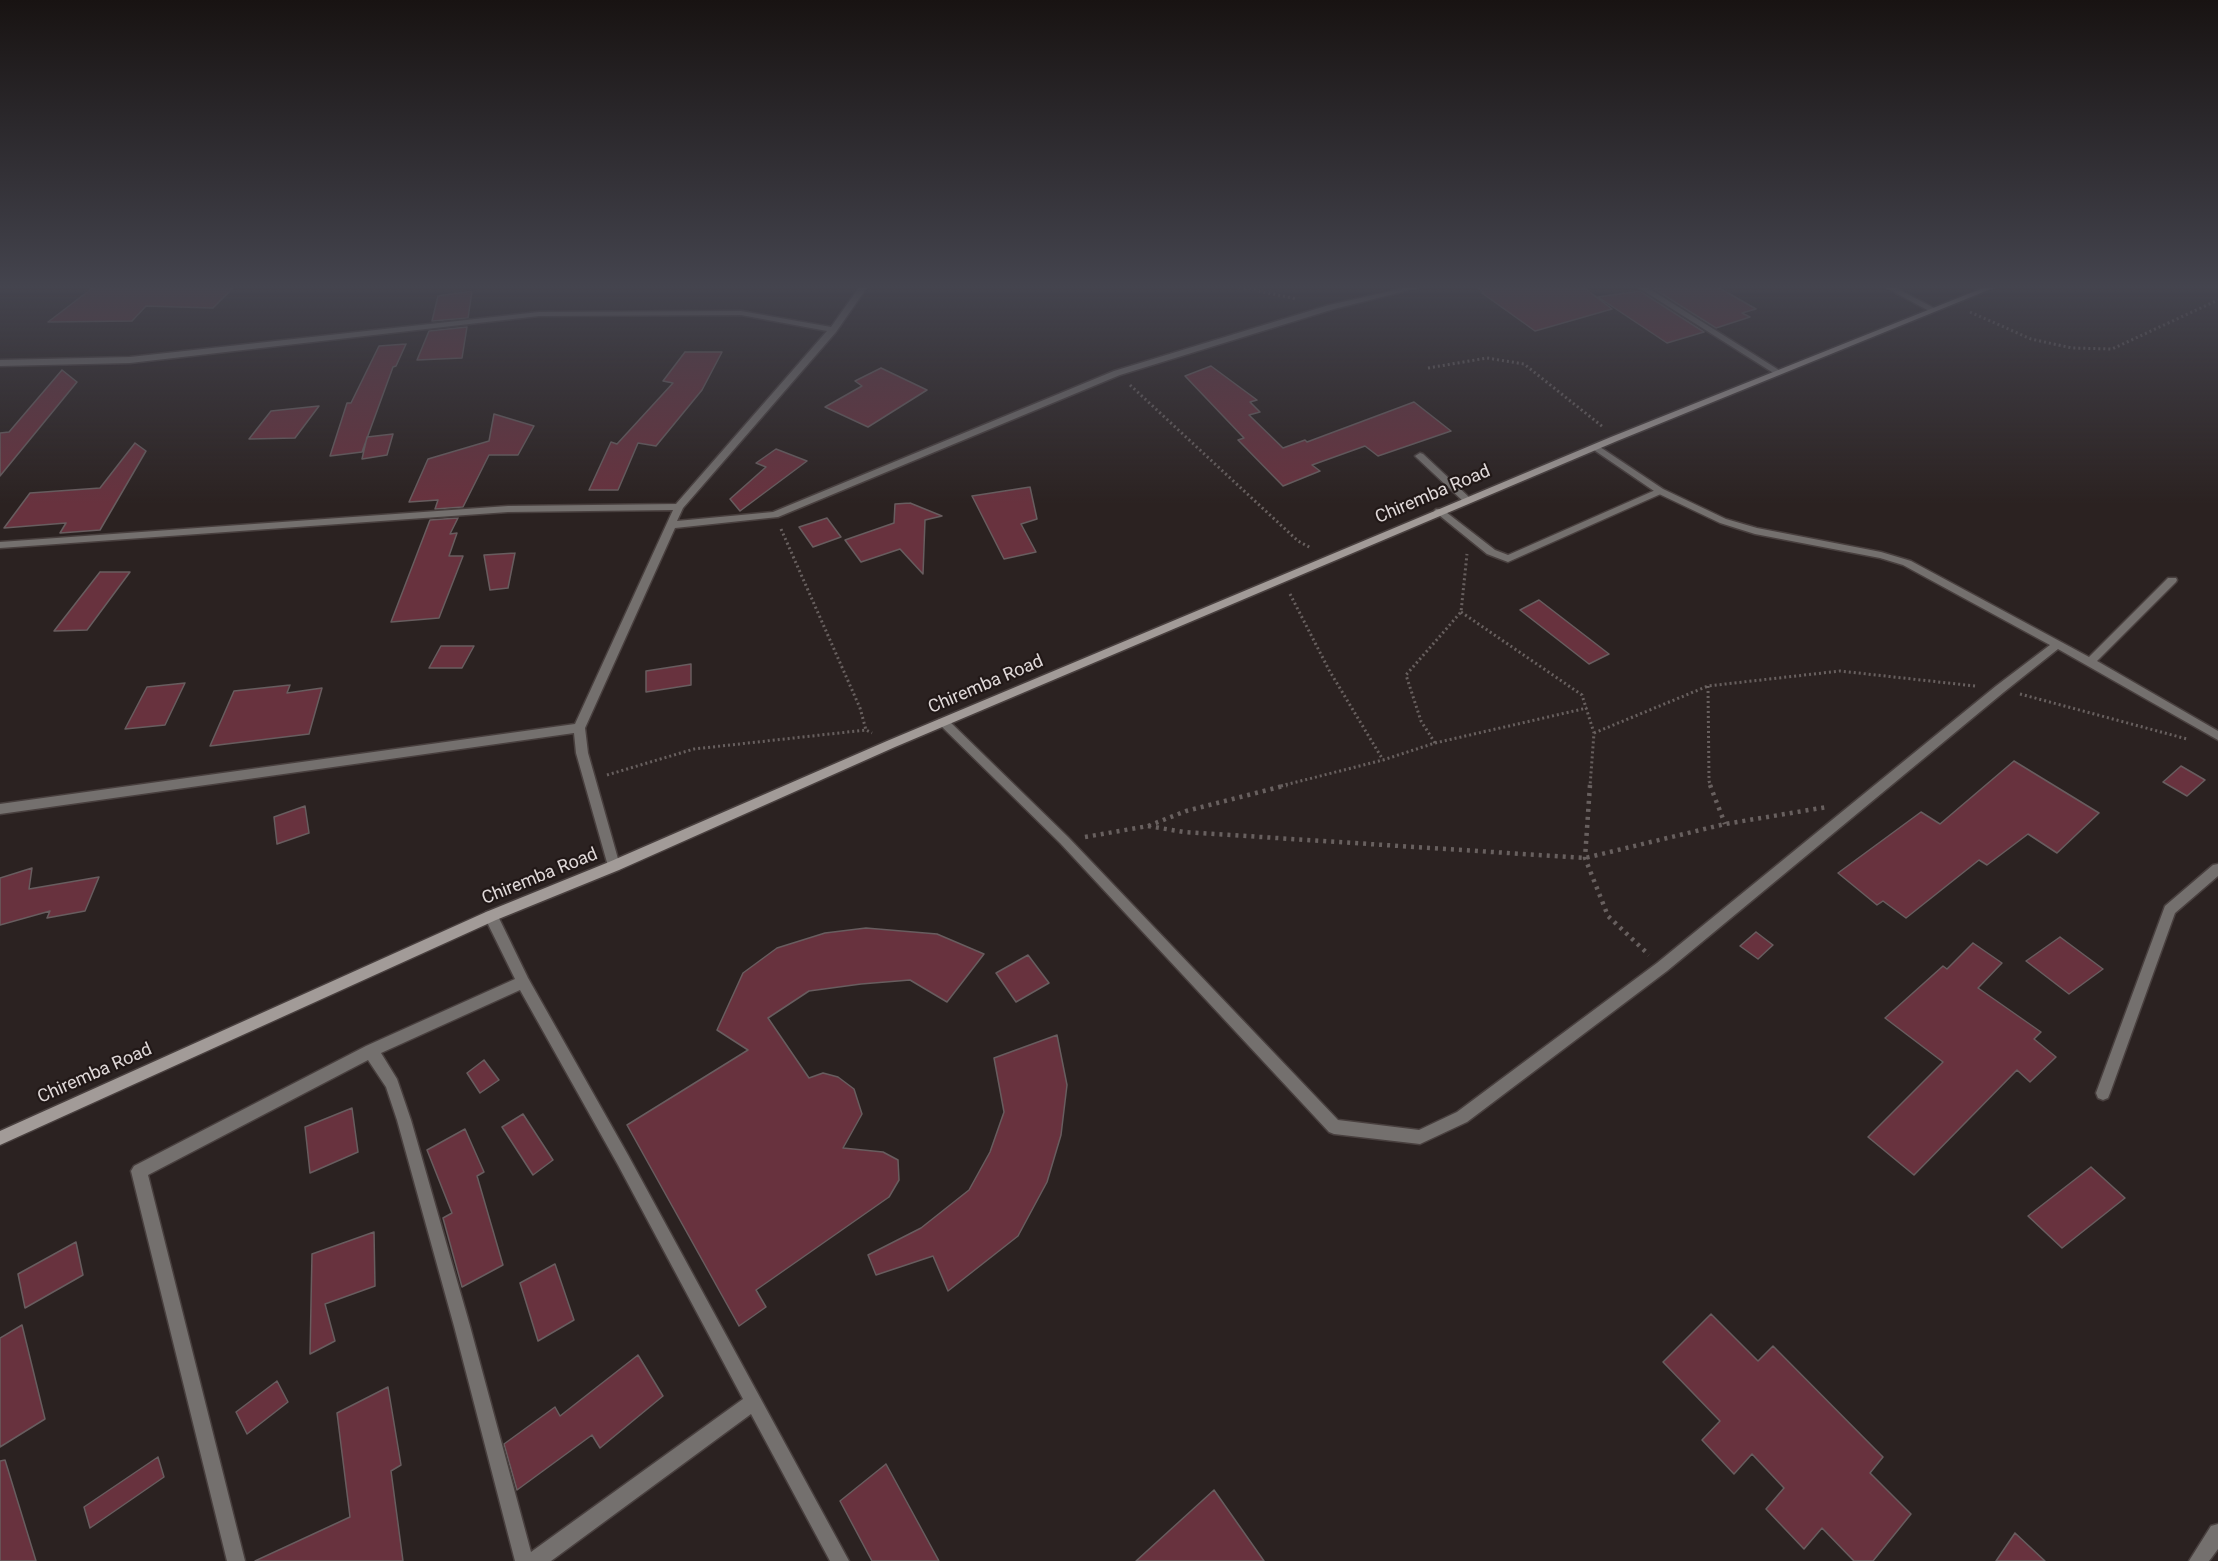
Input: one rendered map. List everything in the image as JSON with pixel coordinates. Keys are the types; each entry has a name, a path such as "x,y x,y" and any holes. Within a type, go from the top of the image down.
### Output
{"main road":[{"name":"Chiremba Road","path":"0,1138 491,916 614,866 891,744 1467,500 1811,359"}],"street":[{"path":"0,363 140,359"},
{"path":"614,866 589,780 579,728 679,507 808,359"},
{"path":"671,525 775,515 1117,373 1163,359"},
{"path":"1757,359 1778,372"},
{"path":"1597,447 1660,491 1723,521 1755,531 1881,555 1906,563 2058,644 2218,736"},
{"path":"1420,456 1467,500"},
{"path":"1439,512 1491,552 1508,559 1660,491"},
{"path":"0,545 508,509 679,507"},
{"path":"2090,662 2172,580"},
{"path":"943,722 1064,840 1334,1126 1420,1137 1462,1117 1662,967 2058,644"},
{"path":"0,809 579,728"},
{"path":"2103,1093 2170,910 2218,868"},
{"path":"491,916 523,982 840,1561"},
{"path":"236,1561 140,1171 371,1051 523,982"},
{"path":"371,1051 392,1084 404,1120 462,1326 524,1561"},
{"path":"535,1561 754,1401"},
{"path":"2198,1561 2218,1533"}],"path":[{"path":"1428,368 1482,359"},
{"path":"1492,359 1524,364 1605,429 1614,439"},
{"path":"1117,373 1298,541 1331,558"},
{"path":"775,515 860,708 866,730"},
{"path":"1435,743 1421,721 1406,675 1461,612 1469,535"},
{"path":"1282,579 1329,670 1362,729 1383,760"},
{"path":"1461,612 1582,695 1594,733 1585,858 1608,916 1662,967"},
{"path":"1594,733 1708,686 1840,671 2000,689 2195,741"},
{"path":"1708,686 1709,781 1725,824"},
{"path":"1064,840 1148,826 1186,812 1383,760 1435,743 1587,708"},
{"path":"589,780 694,749 866,730 891,744"},
{"path":"1148,826 1184,832 1585,858 1725,824 1864,800"}],"building":[{"path":"373,359 399,359 393,367 362,452 330,456 347,403 351,403"},
{"path":"680,359 718,359 702,390 656,446 638,443 618,490 589,490 611,442 617,444 673,383 663,381"},
{"path":"1211,366 1257,400 1250,402 1260,412 1249,415 1283,448 1305,440 1307,442 1414,402 1451,431 1378,456 1365,446 1312,465 1320,471 1283,486 1238,440 1244,438 1185,376"},
{"path":"881,368 927,390 868,427 825,407 862,386 855,381"},
{"path":"62,370 77,382 0,476 0,433 9,432"},
{"path":"319,406 295,438 249,439 271,411"},
{"path":"494,414 534,426 518,455 489,455 463,507 435,509 438,500 409,502 428,459 489,441"},
{"path":"393,434 387,455 362,459 367,437"},
{"path":"135,443 146,451 100,530 60,533 66,523 4,528 30,493 100,488"},
{"path":"776,449 807,461 740,511 730,499 766,467 756,463"},
{"path":"1030,487 1037,519 1021,524 1036,552 1004,559 972,496"},
{"path":"910,503 942,516 925,520 923,574 900,549 861,562 845,540 894,523 895,504"},
{"path":"458,518 450,534 457,533 449,556 463,556 439,618 391,622 430,520"},
{"path":"827,518 841,537 813,547 799,527"},
{"path":"515,553 508,588 490,590 484,555"},
{"path":"100,572 130,572 87,630 54,631"},
{"path":"1539,600 1609,654 1589,664 1520,610"},
{"path":"441,646 474,646 462,668 429,668"},
{"path":"691,664 691,685 646,692 646,671"},
{"path":"185,683 165,725 125,729 147,687"},
{"path":"290,685 287,693 322,688 309,734 210,746 234,691"},
{"path":"2014,761 2099,813 2057,853 2028,834 1987,865 1979,860 1906,918 1883,901 1877,905 1838,873 1921,812 1940,824"},
{"path":"2181,766 2205,780 2187,796 2163,782"},
{"path":"305,806 309,833 277,844 274,817"},
{"path":"32,868 29,889 99,877 85,911 47,918 50,911 0,925 0,878"},
{"path":"866,928 937,934 984,954 947,1002 910,980 861,984 809,991 768,1018 809,1078 823,1073 838,1077 854,1089 862,1114 843,1148 883,1152 898,1160 899,1180 889,1197 756,1290 766,1307 739,1326 627,1125 748,1050 717,1030 743,973 777,948 825,933"},
{"path":"1756,932 1773,945 1758,959 1740,946"},
{"path":"2060,937 2103,969 2069,994 2026,961"},
{"path":"1973,943 2002,963 1978,988 2041,1032 2034,1039 2056,1057 2030,1082 2017,1070 1914,1175 1868,1137 1943,1062 1885,1018 1943,966 1947,969"},
{"path":"1028,955 1049,983 1016,1002 996,973"},
{"path":"1057,1035 1067,1085 1061,1135 1047,1182 1018,1236 948,1291 933,1256 876,1275 868,1255 921,1228 969,1190 990,1152 1004,1112 994,1058"},
{"path":"484,1060 499,1080 480,1093 467,1073"},
{"path":"352,1108 358,1152 310,1173 305,1127"},
{"path":"523,1114 553,1160 533,1175 502,1127"},
{"path":"465,1129 484,1172 477,1176 503,1265 462,1287 443,1218 452,1213 427,1150"},
{"path":"2091,1167 2125,1198 2062,1248 2028,1216"},
{"path":"374,1232 375,1286 325,1304 335,1341 310,1354 312,1254"},
{"path":"76,1242 83,1275 25,1308 18,1274"},
{"path":"555,1264 574,1320 538,1341 520,1283"},
{"path":"1711,1314 1758,1361 1773,1346 1883,1457 1870,1473 1911,1514 1873,1561 1854,1561 1822,1528 1804,1549 1766,1509 1784,1488 1752,1454 1734,1474 1702,1440 1720,1421 1663,1362"},
{"path":"22,1325 45,1419 0,1447 0,1338"},
{"path":"638,1355 663,1396 600,1448 592,1435 517,1490 504,1444 555,1407 560,1416"},
{"path":"277,1381 288,1402 247,1434 236,1412"},
{"path":"388,1387 401,1465 391,1471 403,1561 255,1561 350,1517 337,1413"},
{"path":"158,1457 164,1477 90,1528 84,1507"},
{"path":"5,1460 36,1561 0,1561 0,1461"},
{"path":"886,1464 939,1561 872,1561 840,1501"},
{"path":"1214,1490 1264,1561 1136,1561"},
{"path":"2015,1533 2045,1561 1996,1561"}]}
